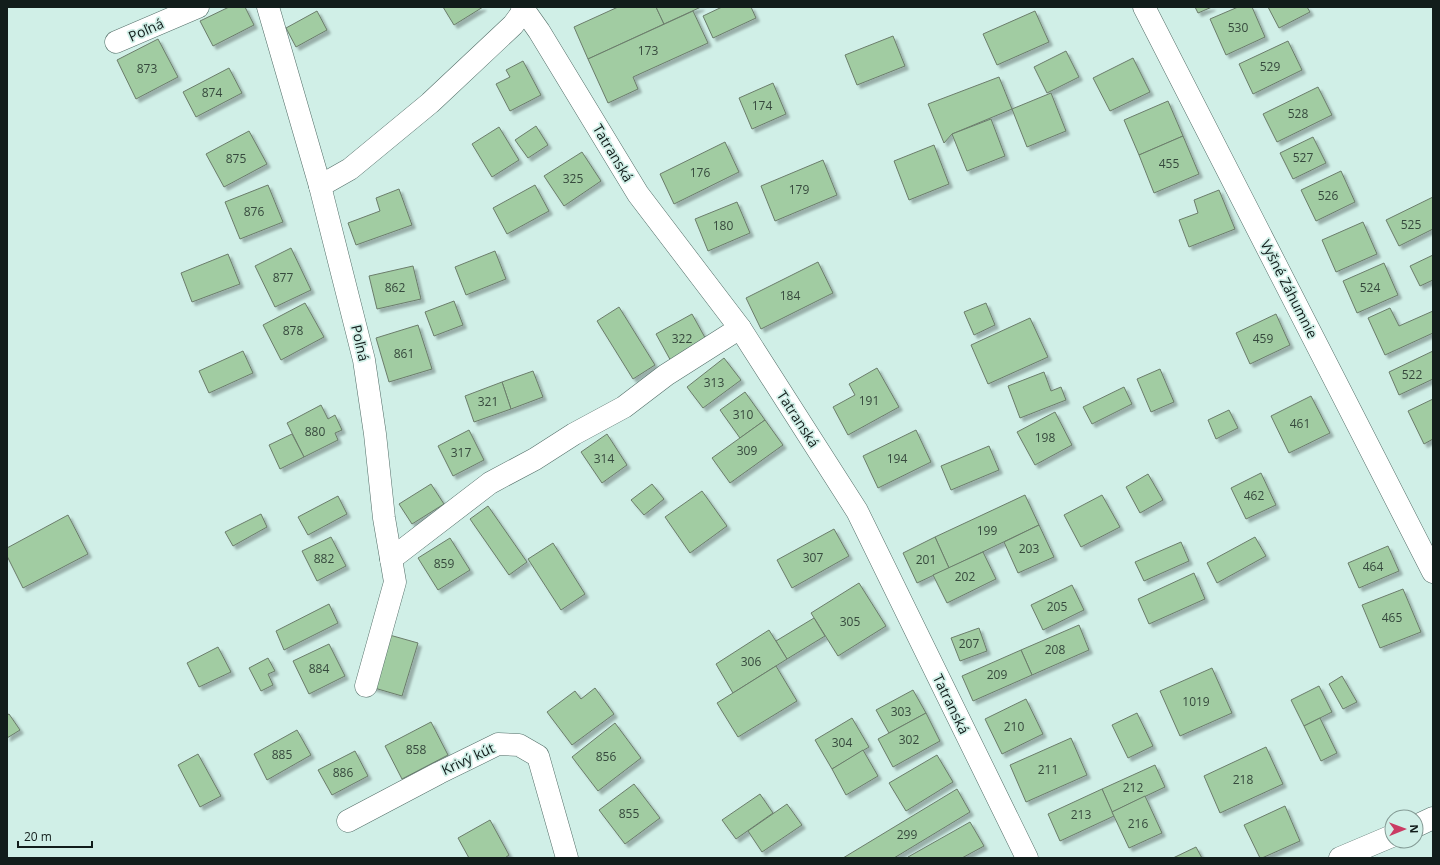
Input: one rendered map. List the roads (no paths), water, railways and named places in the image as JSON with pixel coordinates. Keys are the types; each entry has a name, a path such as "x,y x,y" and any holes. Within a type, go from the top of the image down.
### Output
{"street":[{"name":"Poľná","path":"116,42 198,7"},
{"name":"Poľná","path":"268,7 320,186 364,360 375,434 384,518 395,582 366,686"},
{"name":"Vyšné Záhumnie","path":"1144,7 1433,572"},
{"path":"320,186 350,169 430,103 512,24 523,8"},
{"name":"Tatranská","path":"523,8 539,30 638,194 740,328 857,511 1022,856"},
{"path":"391,559 490,484 535,459 574,434 624,407 666,375 740,328"},
{"name":"Krivý kút","path":"348,821 498,744 519,744 538,756 567,858"},
{"path":"1340,858 1384,839"}]}
